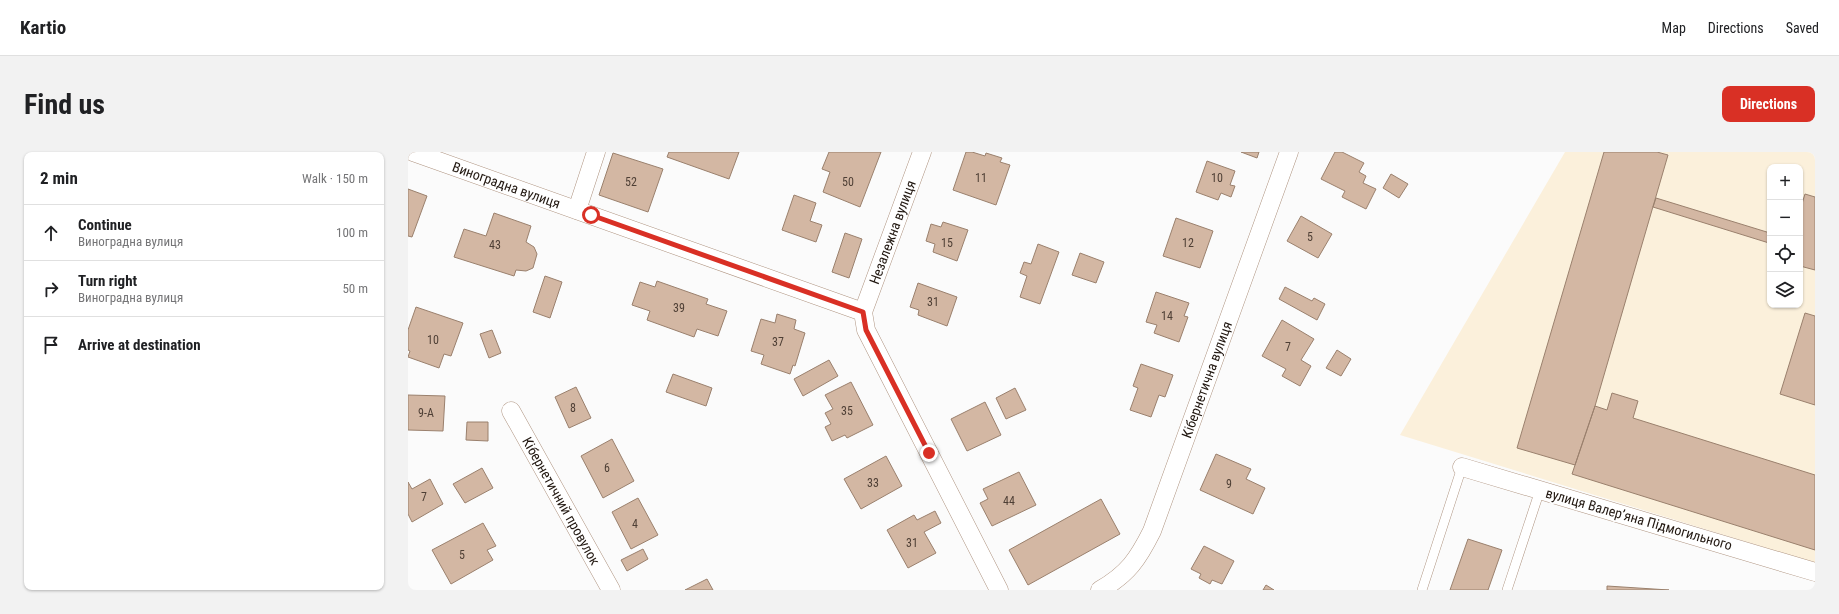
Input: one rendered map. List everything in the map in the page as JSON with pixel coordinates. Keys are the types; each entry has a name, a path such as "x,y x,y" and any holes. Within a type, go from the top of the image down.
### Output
{"street":[{"name":"Виноградна вулиця","path":"413,152 863,312"},
{"name":"Виноградна вулиця","path":"576,210 596,152"},
{"name":"Незалежна вулиця","path":"863,312 922,152"},
{"name":"Кібернетична вулиця","path":"1100,590 1117,580 1139,557 1152,531 1289,152"},
{"path":"863,312 866,330 999,590"},
{"name":"Кібернетичний провулок","path":"511,411 611,590"},
{"name":"вулиця Валерʼяна Підмогильного","path":"1462,467 1815,572"}],"lane":[{"path":"1422,590 1462,467"},
{"path":"1507,590 1540,490"}],"shaded area":[{"path":"1565,152 1815,152 1815,563 1400,435"}],"building":[{"path":"669,152 739,152 729,179 667,157"},
{"path":"829,152 881,152 860,207 823,192 830,172 822,169"},
{"path":"966,152 972,152 985,156 986,153 1002,158 1000,162 1010,165 996,205 953,190"},
{"path":"1241,152 1259,152 1257,158"},
{"path":"1335,152 1342,152 1364,163 1359,172 1366,176 1363,183 1376,189 1366,209 1342,197 1345,191 1321,179"},
{"path":"1604,152 1657,152 1668,155 1595,406 1575,465 1517,448"},
{"path":"613,153 663,169 648,212 599,195"},
{"path":"1207,161 1235,171 1230,185 1235,186 1231,197 1221,193 1218,200 1196,192"},
{"path":"1391,174 1408,184 1399,198 1383,188"},
{"path":"408,189 427,196 412,237 408,236"},
{"path":"1805,194 1815,197 1815,270 1803,267 1803,200"},
{"path":"794,195 816,203 810,221 822,225 816,242 782,230"},
{"path":"1656,198 1767,232 1767,242 1653,207"},
{"path":"494,213 531,226 526,242 534,247 537,254 533,268 526,271 516,270 514,276 454,257 464,229 486,236"},
{"path":"1301,216 1332,234 1318,258 1287,241"},
{"path":"1176,218 1213,231 1200,268 1163,256"},
{"path":"943,222 968,230 957,261 933,252 935,244 926,241 931,224 941,227"},
{"path":"845,233 862,239 849,278 832,272"},
{"path":"1038,244 1059,252 1040,304 1020,297 1027,276 1020,273 1024,262 1031,264"},
{"path":"1080,253 1104,262 1096,283 1072,275"},
{"path":"545,276 562,282 550,318 533,312"},
{"path":"657,281 708,299 706,304 727,311 718,336 697,329 694,337 647,320 650,311 632,305 640,282 655,287"},
{"path":"918,283 957,297 947,326 918,315 919,310 910,307"},
{"path":"1285,287 1312,301 1314,298 1325,304 1317,320 1279,299"},
{"path":"1156,292 1189,303 1184,316 1188,317 1179,342 1154,333 1157,325 1146,322"},
{"path":"416,307 463,323 451,356 444,354 439,368 408,357 410,351 408,350 408,330"},
{"path":"1805,313 1815,316 1815,405 1780,394"},
{"path":"777,314 796,320 794,329 805,333 795,366 793,365 790,374 761,364 764,355 751,351 761,319 775,323"},
{"path":"1282,320 1314,339 1301,360 1311,366 1300,386 1282,376 1286,369 1262,356"},
{"path":"492,330 501,353 489,358 480,334"},
{"path":"1337,350 1351,359 1341,376 1326,368"},
{"path":"829,360 838,376 803,396 794,379"},
{"path":"1141,364 1173,375 1165,397 1159,395 1151,417 1130,410 1138,388 1133,386"},
{"path":"673,374 712,388 706,406 666,392"},
{"path":"851,382 873,425 847,438 845,435 832,441 825,427 831,424 825,413 833,409 825,395"},
{"path":"576,387 591,418 569,428 555,397"},
{"path":"1015,388 1026,410 1006,419 996,398"},
{"path":"1612,393 1638,401 1633,418 1815,475 1815,550 1572,474 1595,406 1607,410"},
{"path":"408,395 445,396 443,431 408,430"},
{"path":"985,402 1001,435 967,451 951,419"},
{"path":"467,422 488,422 488,441 466,440"},
{"path":"612,439 634,481 603,498 581,456"},
{"path":"1216,454 1251,469 1246,479 1265,488 1253,514 1200,490"},
{"path":"886,456 902,486 861,509 844,479"},
{"path":"482,468 493,488 465,503 453,484"},
{"path":"1019,472 1036,505 992,526 980,503 988,499 983,489"},
{"path":"430,479 443,504 412,522 408,514 408,482 412,489"},
{"path":"638,498 658,535 631,549 612,512"},
{"path":"1101,499 1120,534 1028,585 1009,550"},
{"path":"935,511 941,523 924,532 936,553 908,568 887,530 914,515 917,520"},
{"path":"483,523 496,546 487,550 493,560 451,584 432,550"},
{"path":"1468,539 1502,550 1488,590 1450,590"},
{"path":"1204,546 1234,561 1222,584 1212,580 1210,584 1199,578 1201,574 1191,569"},
{"path":"643,549 648,559 627,571 621,560"},
{"path":"707,579 713,590 685,590"},
{"path":"1266,585 1274,590 1263,590"},
{"path":"1607,586 1669,590 1607,590"}],"route":[{"path":"591,215 863,312 866,330 929,453"}]}
